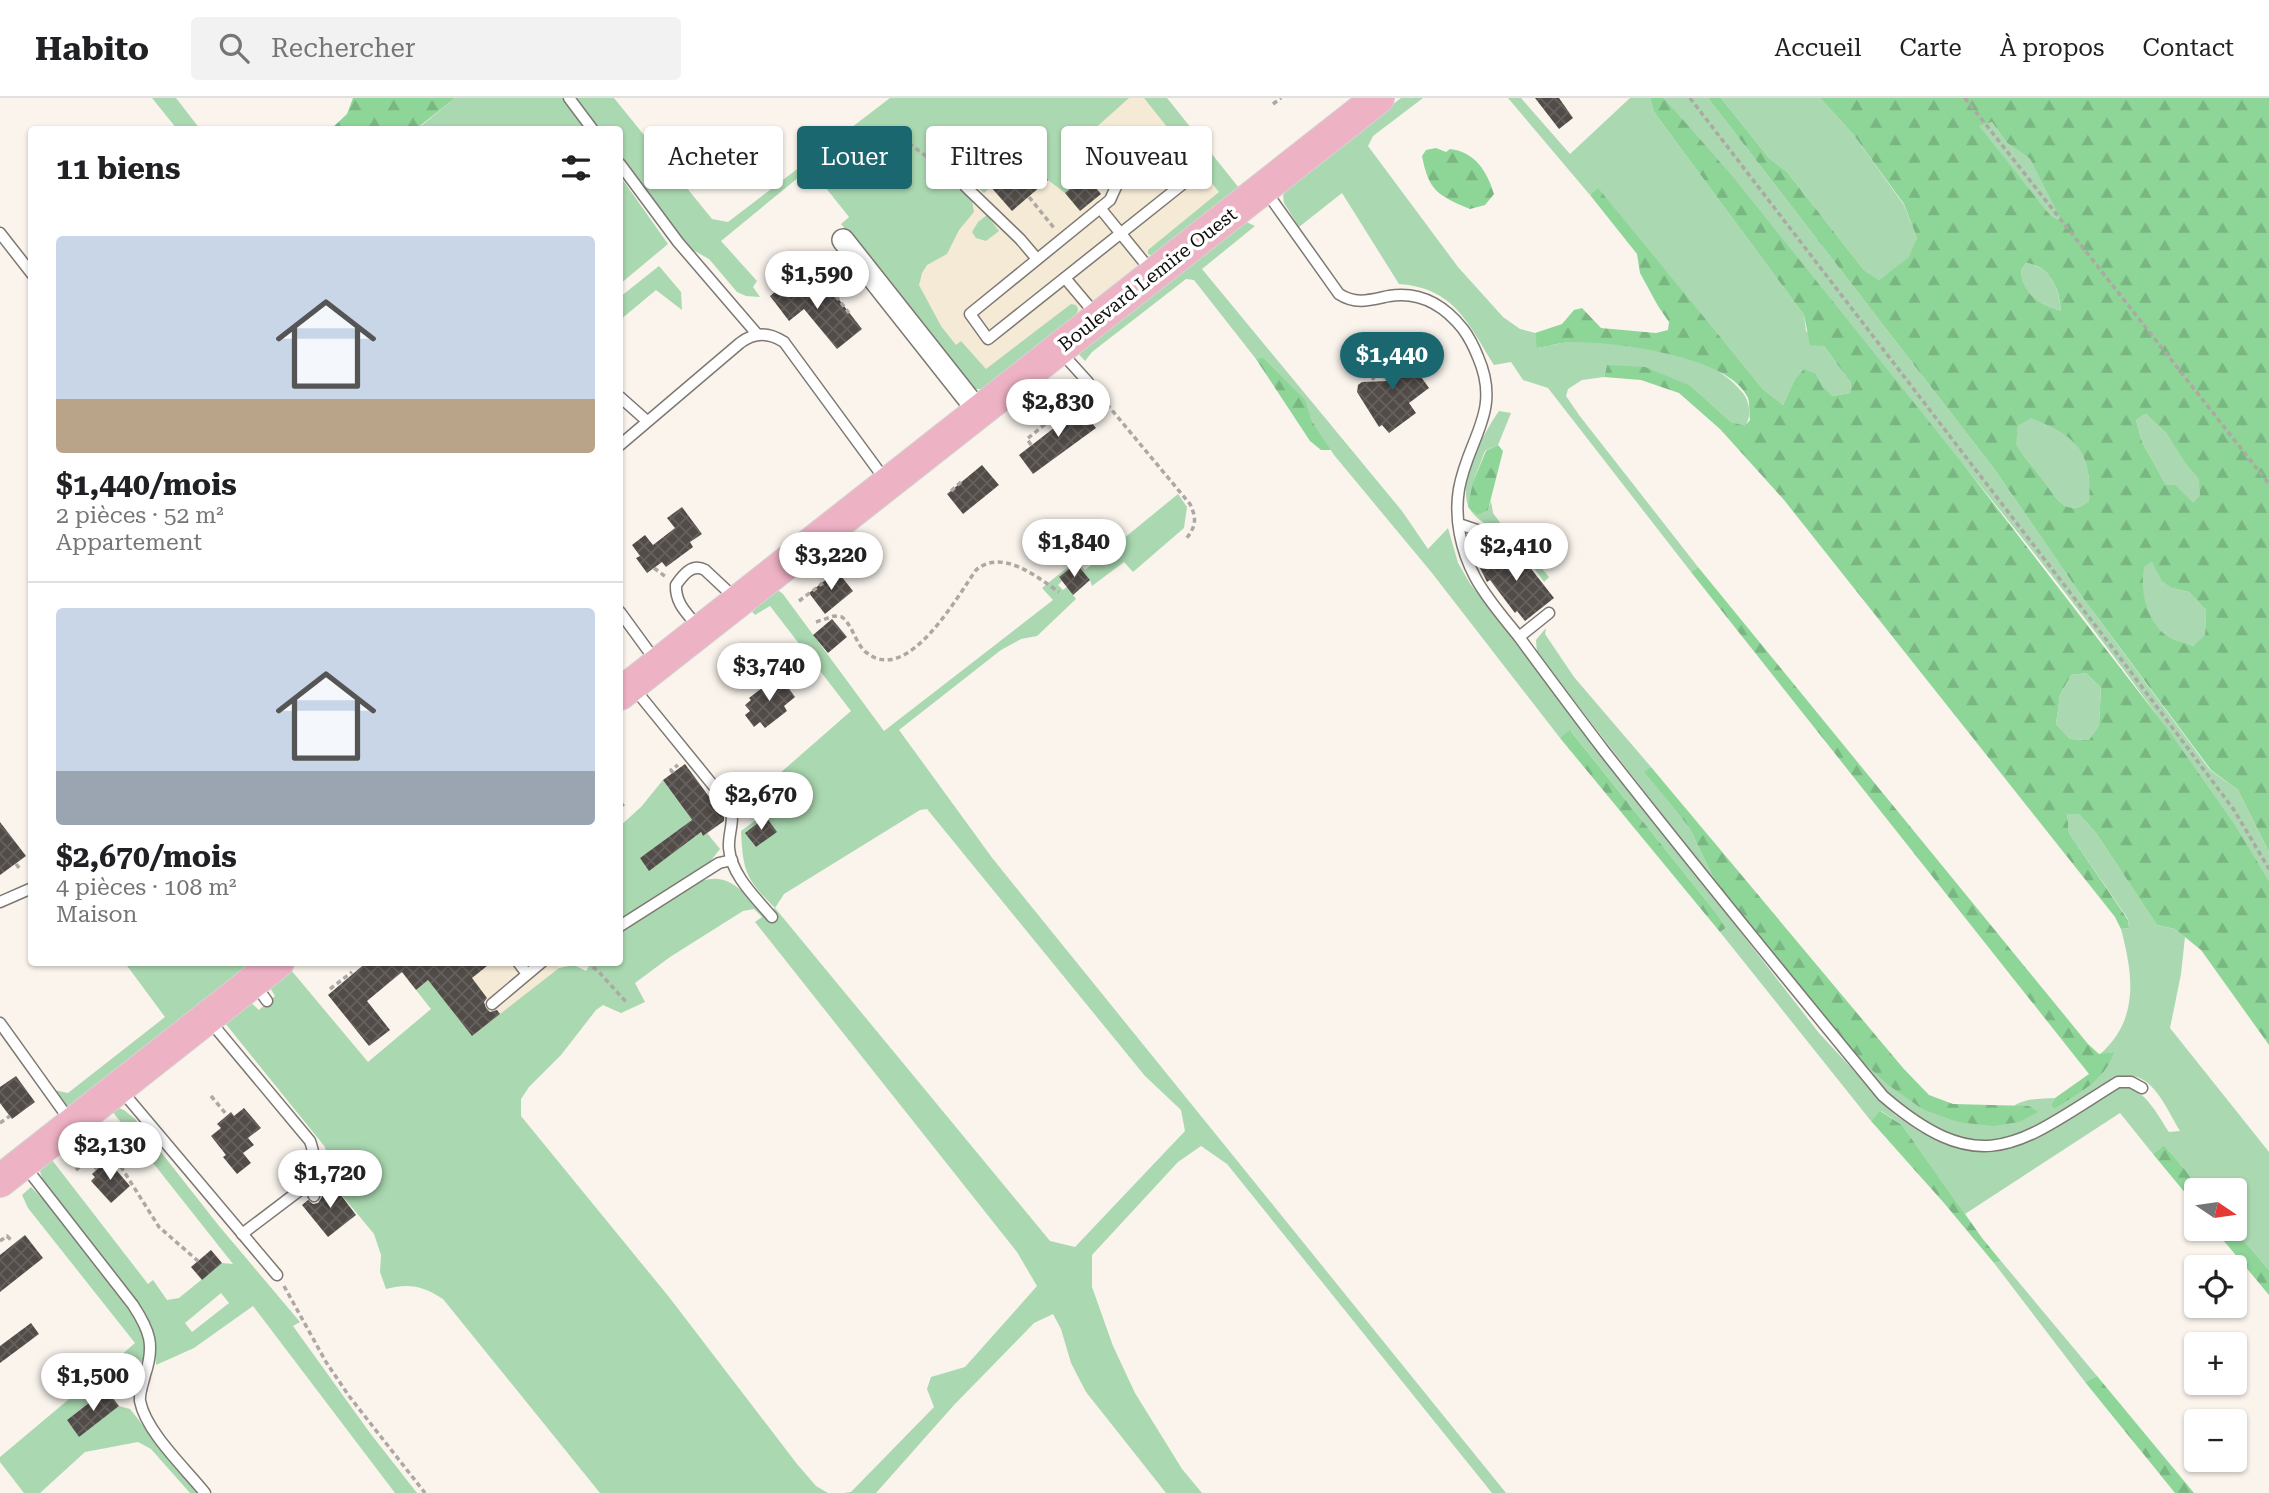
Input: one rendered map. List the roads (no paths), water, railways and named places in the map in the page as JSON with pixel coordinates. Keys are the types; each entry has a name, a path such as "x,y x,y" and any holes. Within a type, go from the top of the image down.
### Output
{"main road":[{"name":"Boulevard Lemire Ouest","path":"625,689 1378,98"},
{"path":"11,1172 208,1018 260,991 276,966"}],"street":[{"path":"843,240 979,412"}],"lane":[{"path":"569,98 590,126"},
{"path":"1166,141 1194,175 988,339 970,314 1100,208 1110,200 1120,178 1166,141"},
{"path":"623,168 678,242 757,334"},
{"path":"1263,188 1339,294 1350,301 1364,302 1416,295 1432,301 1463,329 1484,371 1487,388 1486,406 1459,488 1457,505 1459,524 1475,577 1583,724 1753,940 1883,1096 1904,1115 1944,1138 1961,1144 2003,1145 2034,1135 2118,1082 2131,1082 2142,1088"},
{"path":"968,189 1037,259"},
{"path":"1100,208 1154,274"},
{"path":"0,233 28,269"},
{"path":"1065,278 1098,318"},
{"path":"623,442 740,343 757,334 767,334 784,342 887,483"},
{"path":"1058,349 1088,382"},
{"path":"623,400 647,421"},
{"path":"1459,524 1480,531 1502,550"},
{"path":"701,630 678,603 676,594 676,585 692,569 699,567 705,570 738,600"},
{"path":"1519,637 1549,613"},
{"path":"623,616 658,664"},
{"path":"625,689 729,805 733,818 729,839 732,860 741,879 772,917"},
{"path":"623,924 719,863 732,860"},
{"path":"0,902 28,890"},
{"path":"521,966 527,974"},
{"path":"492,1004 537,966"},
{"path":"208,1018 310,1141 314,1152 314,1166 308,1184 243,1234"},
{"path":"0,1023 73,1124"},
{"path":"119,1087 277,1275"},
{"path":"11,1172 133,1305 149,1329 150,1357 139,1399 154,1430 205,1493"},
{"path":"308,1184 314,1196"},
{"path":"99,1382 141,1390"}]}
